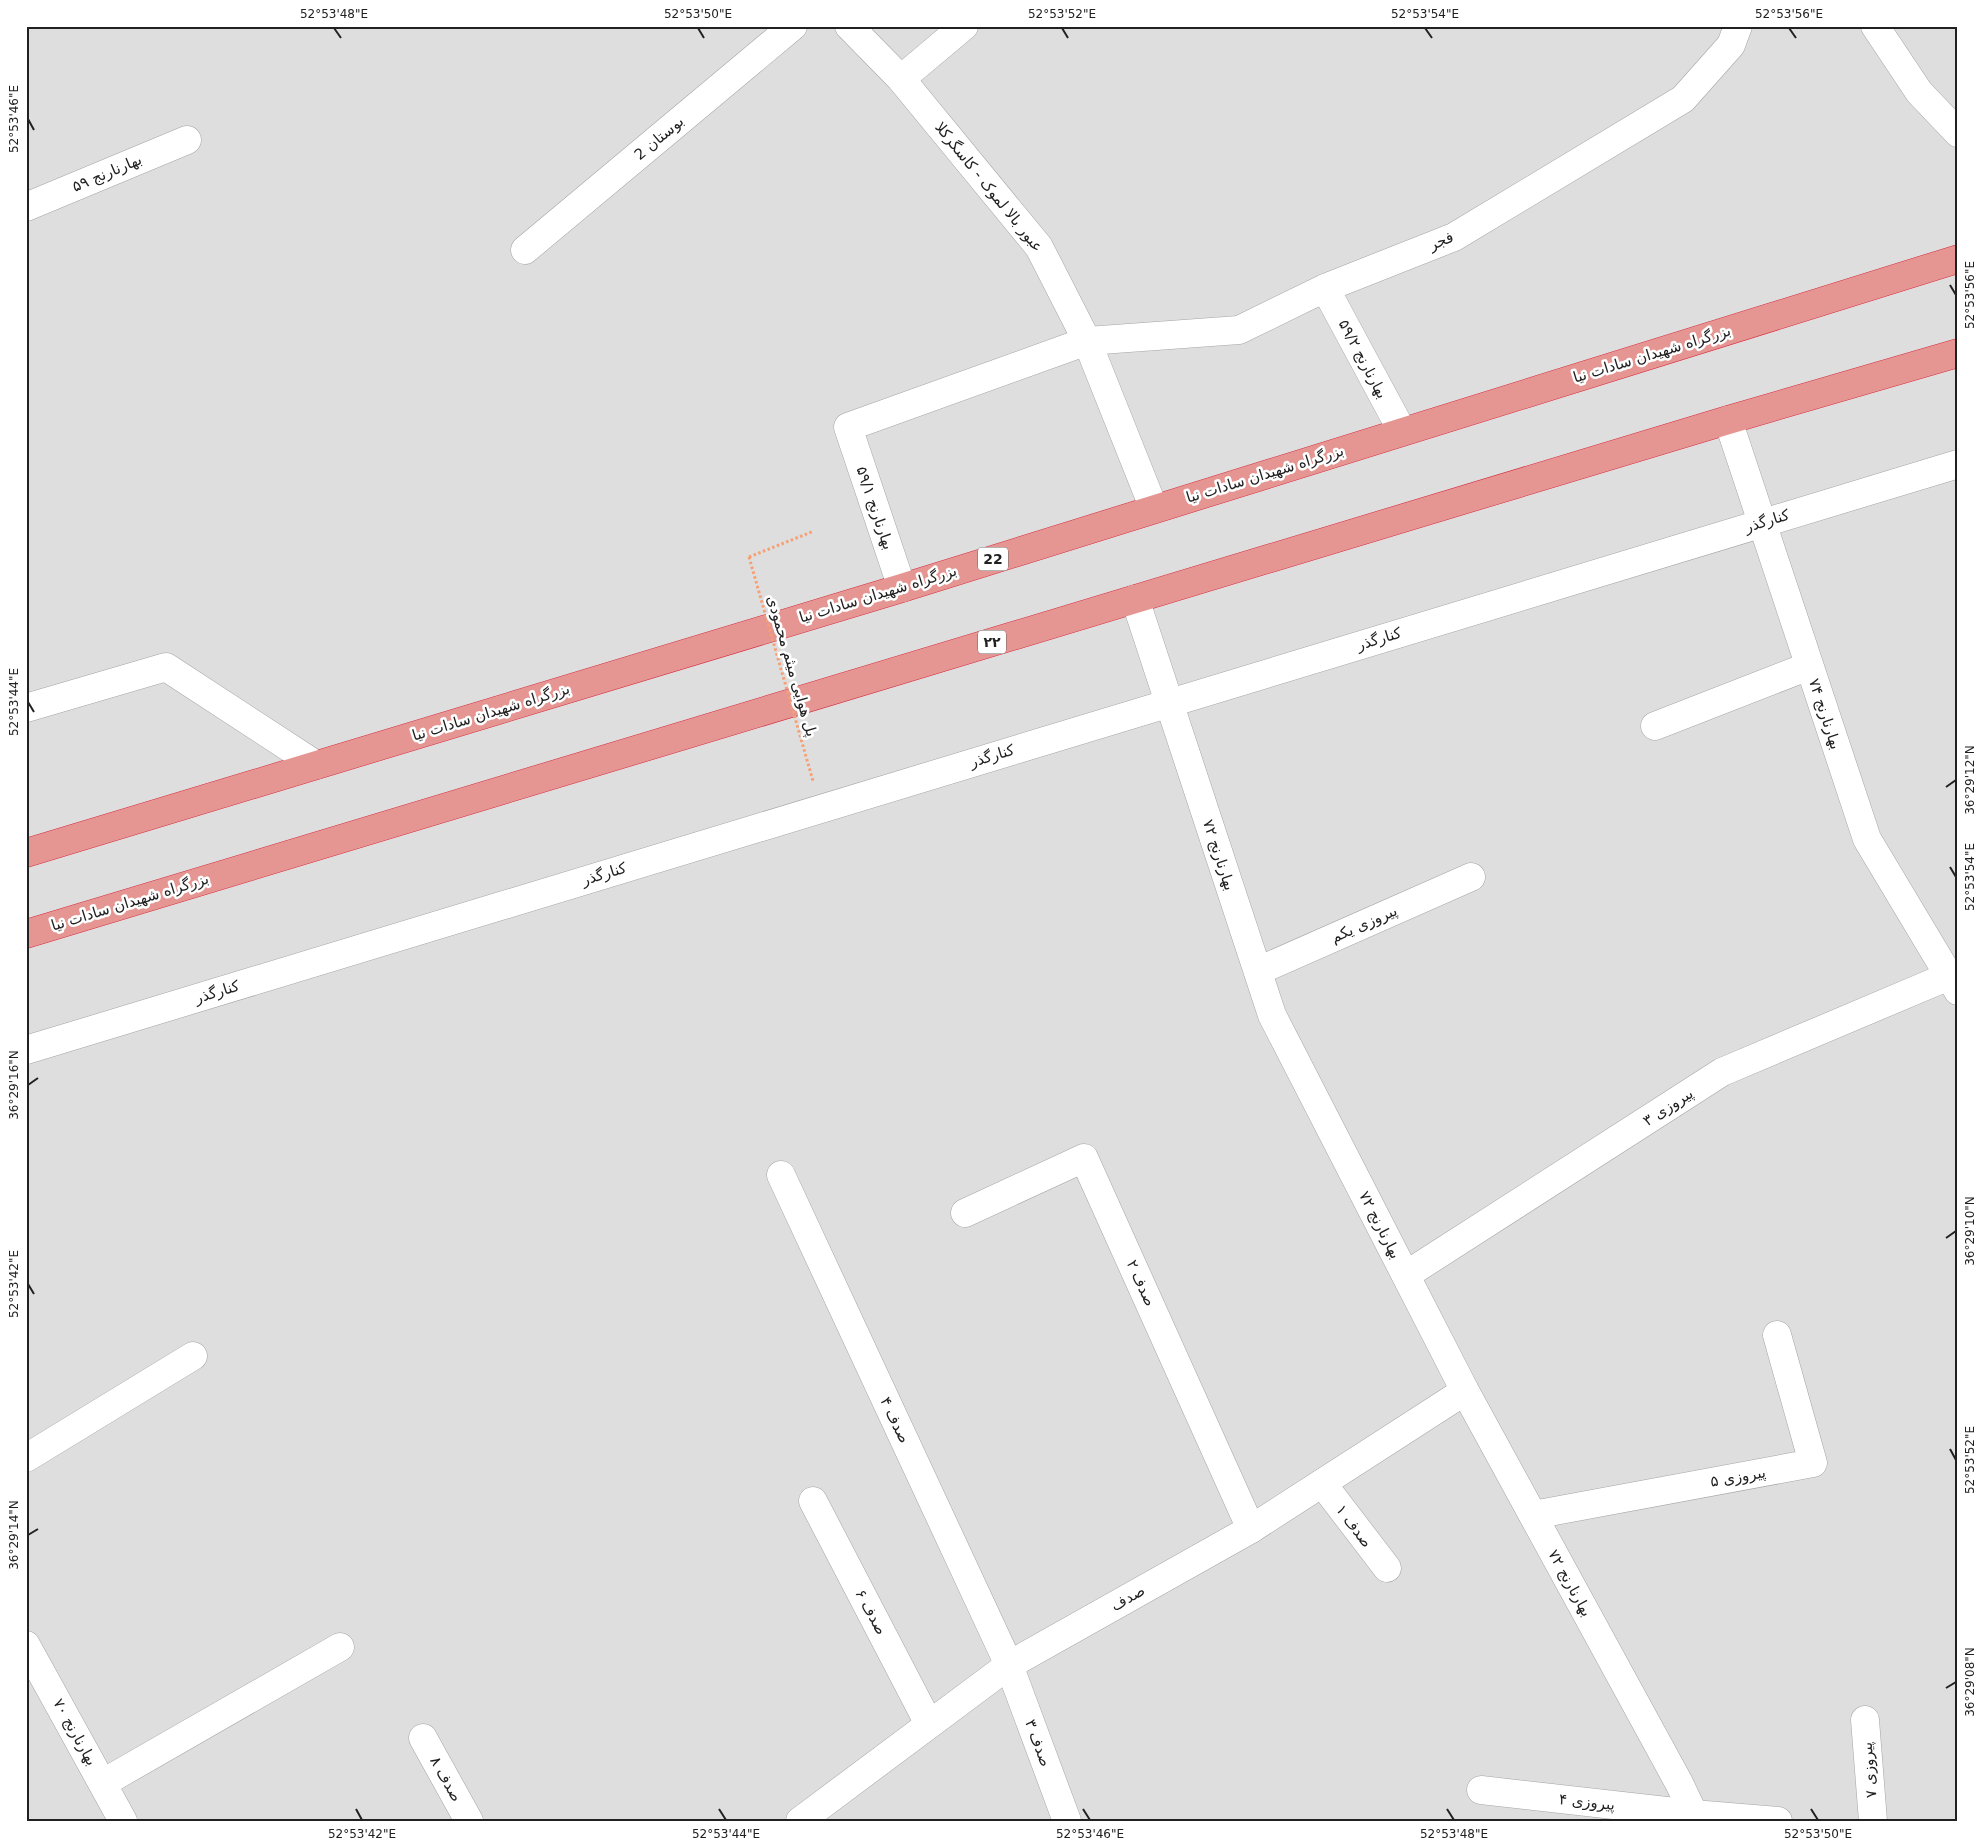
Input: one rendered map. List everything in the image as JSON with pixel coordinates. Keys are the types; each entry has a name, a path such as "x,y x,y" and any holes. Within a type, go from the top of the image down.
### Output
{"highway":[{"name":"بزرگراه شهیدان سادات نیا","path":"26,853 902,588 1958,259"},
{"name":"بزرگراه شهیدان سادات نیا","path":"26,934 1728,420 1958,353"}],"street":[{"name":"بوستان 2","path":"525,250 792,26"},
{"name":"عبور بالا لموک - کاسگرکلا","path":"849,26 901,79 1039,247 1087,341 1154,509"},
{"path":"901,79 964,26"},
{"name":"فجر","path":"848,427 1087,341 1239,330 1324,288 1454,237 1683,99 1731,45 1738,26"},
{"path":"1875,26 1919,92 1958,133"},
{"name":"بهارنارنج ۵۹","path":"26,207 187,140"},
{"name":"بهارنارنج ۵۹/۲","path":"1324,288 1402,431"},
{"name":"بهارنارنج ۷۴","path":"1728,420 1867,839 1953,983"},
{"name":"بهارنارنج ۵۹/۱","path":"848,427 902,588"},
{"name":"کنارگذر","path":"26,1050 1958,464"},
{"name":"بهارنارنج ۷۲","path":"1135,599 1272,1015 1465,1391 1675,1774 1695,1817"},
{"path":"1655,726 1809,666"},
{"path":"26,708 166,667 316,765"},
{"name":"پیروزی یکم","path":"1258,971 1471,878"},
{"name":"پیروزی ۳","path":"1406,1275 1722,1072 1953,983"},
{"name":"صدف ۲","path":"965,1213 1084,1158 1251,1529"},
{"name":"صدف ۴","path":"781,1175 1009,1665"},
{"name":"پیروزی ۵","path":"1532,1515 1813,1464 1777,1335"},
{"path":"26,1458 193,1356"},
{"name":"صدف","path":"800,1821 1009,1665 1251,1529 1465,1391"},
{"name":"صدف ۱","path":"1322,1483 1387,1568"},
{"name":"صدف ۶","path":"813,1501 930,1724"},
{"name":"بهارنارنج ۷۰","path":"26,1645 123,1821"},
{"path":"103,1783 340,1647"},
{"name":"صدف ۳","path":"1009,1665 1067,1821"},
{"name":"پیروزی ۷","path":"1864,1720 1873,1821"},
{"name":"صدف ۸","path":"423,1738 469,1821"},
{"name":"پیروزی ۴","path":"1481,1790 1695,1817"},
{"path":"1695,1817 1778,1821"}],"path":[{"name":"پل هوایی میثم محمودی","path":"813,781 749,557 814,531"}],"shaded area":[{"path":"26,26 1958,26 1958,1821 26,1821"}]}
